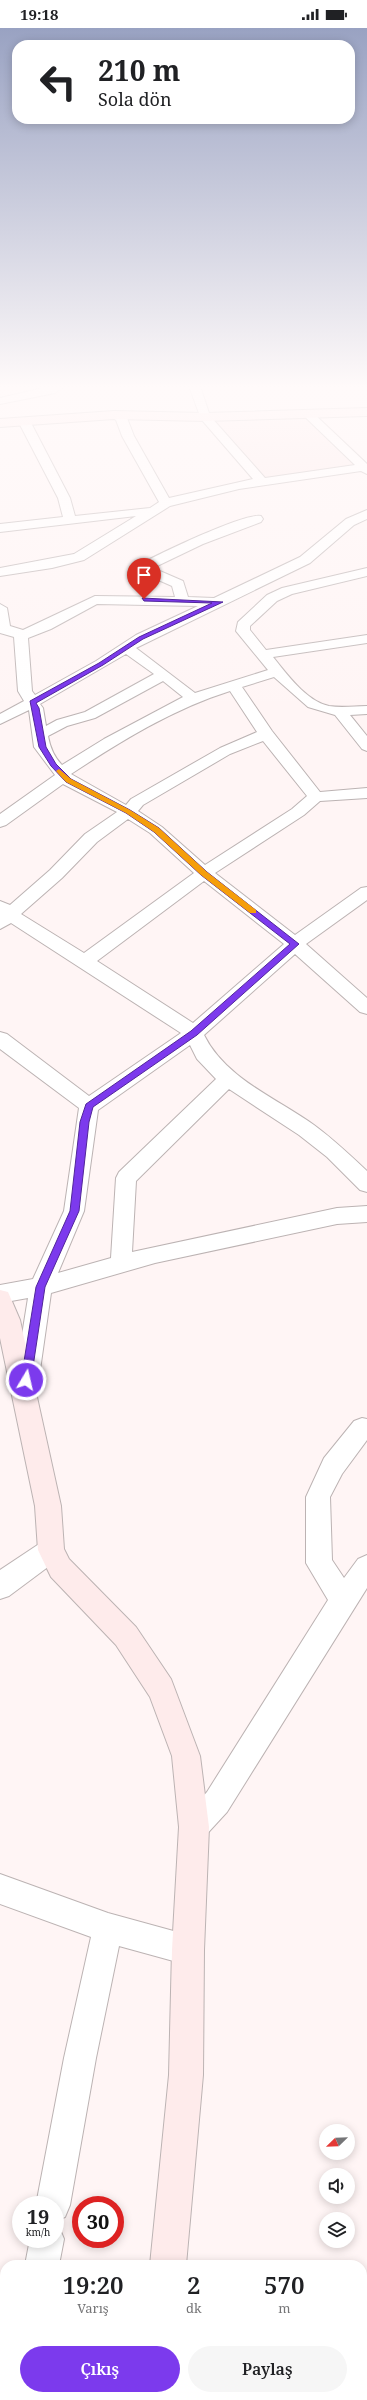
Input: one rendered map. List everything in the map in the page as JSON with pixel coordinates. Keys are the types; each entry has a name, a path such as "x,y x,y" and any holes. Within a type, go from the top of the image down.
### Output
{"street":[{"path":"63,497 70,520"},
{"path":"162,497 166,503"},
{"path":"0,572 52,564 79,557 166,503 189,497"},
{"path":"0,528 154,511"},
{"path":"0,720 141,638 220,602 305,560 341,529 367,514"},
{"path":"182,600 178,584 143,568 162,557 215,533 257,519"},
{"path":"341,529 367,525"},
{"path":"367,572 309,585 272,598 243,625 243,631 264,654 276,672 313,705 339,711 367,710"},
{"path":"21,636 46,626 95,600 182,600 220,602"},
{"path":"0,608 2,630 15,632 21,636"},
{"path":"21,636 25,691 36,708 42,747 63,775 128,812 156,830 204,874 295,944 367,1008"},
{"path":"264,654 295,651 367,639"},
{"path":"126,648 139,655 193,698"},
{"path":"0,822 109,742 193,698 233,684 276,672"},
{"path":"40,734 53,729 62,723 90,715 164,675"},
{"path":"233,684 266,734 316,797"},
{"path":"339,711 367,746"},
{"path":"266,734 225,751 137,802 128,812 91,838 56,874 4,915 85,961 194,1033 204,1054 228,1079 306,1130 334,1152 367,1184"},
{"path":"85,961 204,874 298,812 316,797 363,791"},
{"path":"24,1395 41,1287 74,1211 85,1122 89,1106 194,1033 295,944 367,892"},
{"path":"0,1039 89,1106"},
{"path":"121,1264 126,1178 228,1079"},
{"path":"0,1294 41,1287 155,1254 337,1216 367,1214"},
{"path":"0,1299 8,1320 48,1506 51,1550 60,1568 126,1636 161,1689 186,1756 194,1827 188,1950 186,2074 168,2260"},
{"path":"343,1600 319,1563 318,1497 333,1466 362,1428"},
{"path":"0,1587 10,1578 51,1550"},
{"path":"194,1827 217,1802 343,1600 367,1567"},
{"path":"0,1888 108,1928 188,1950"},
{"path":"55,2196 80,2058 108,1928"},
{"path":"43,2260 45,2248"}],"slow traffic":[{"path":"59,771 68,780 128,812 156,830 204,874 253,912"}],"route":[{"path":"26,1380 41,1287 74,1211 85,1122 89,1106 194,1033 295,944 204,874 156,830 128,812 68,780 53,765 42,747 36,708 32,702 101,664 141,638 173,622 220,602 144,599"}]}
